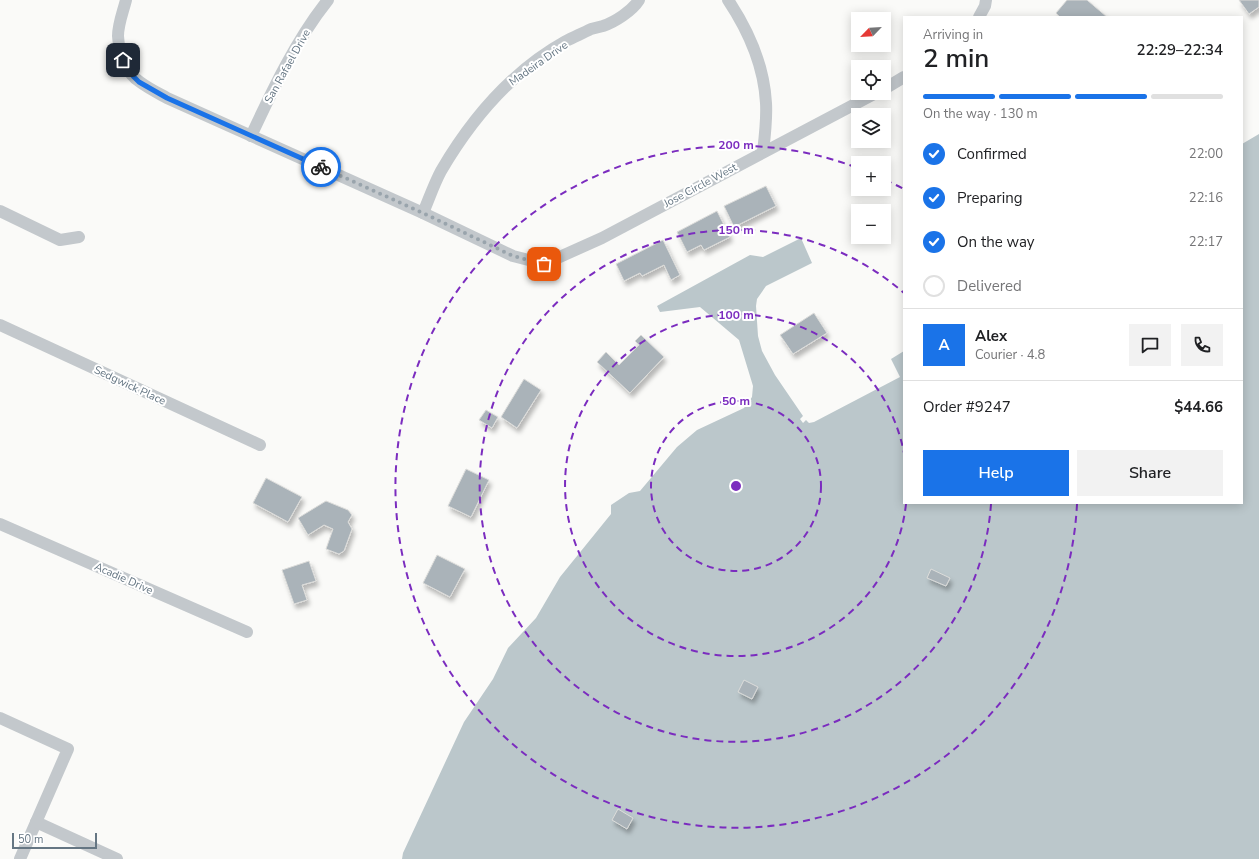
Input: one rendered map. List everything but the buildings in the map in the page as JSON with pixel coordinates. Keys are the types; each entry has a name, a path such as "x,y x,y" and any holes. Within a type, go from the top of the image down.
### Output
{"street":[{"path":"126,0 118,37 123,60 133,76 139,82 167,98 423,213"},
{"name":"San Rafael Drive","path":"251,136 268,100 298,45 328,0"},
{"name":"Madeira Drive","path":"423,213 440,172 468,129 485,107 506,85 534,62 565,42 593,28 603,26 613,21 627,12 639,0"},
{"path":"728,0 750,39 761,72 766,103 766,127 763,152"},
{"path":"979,16 985,3"},
{"path":"891,84 903,78"},
{"name":"Jose Circle West","path":"423,213 513,256 544,264 602,238 863,100"},
{"path":"0,210 60,240 79,237"},
{"name":"Sedgwick Place","path":"0,325 260,444"},
{"name":"Acadie Drive","path":"0,524 247,632"},
{"path":"0,718 68,749 20,859"},
{"path":"36,822 117,859"}],"shaded area":[{"path":"1259,134 1259,859 402,859 403,853 464,722 493,679 508,648 536,618 560,577 611,514 611,505 629,493 640,491 677,447 697,430 744,408 752,397 753,386 739,340 700,307 660,312 657,306 750,255 763,257 801,238 812,263 766,286 757,299 756,306 758,336 762,351 775,375 803,416 800,419 803,423 806,420 809,423 814,422 900,377 891,359 903,352 903,504 1243,504 1243,143"}],"way so far":[{"path":"321,167 513,256 544,264"}],"route":[{"path":"123,60 133,76 139,82 167,98 321,167"}]}
